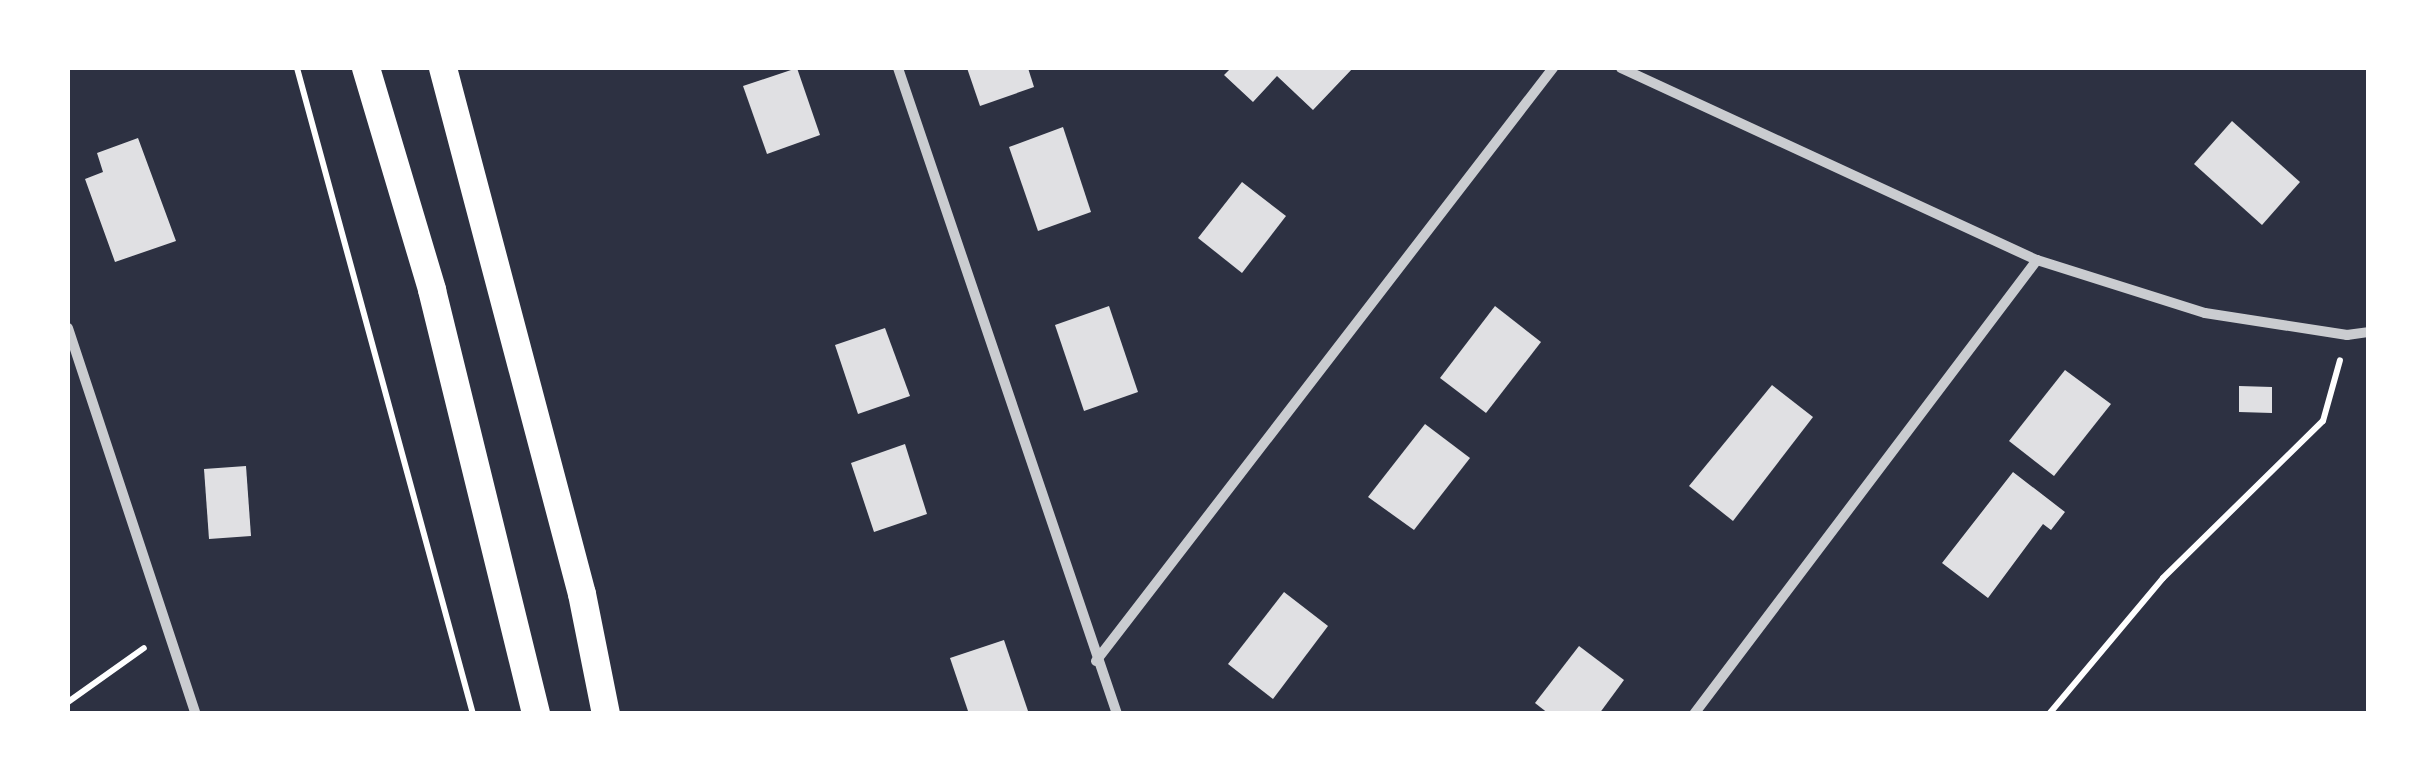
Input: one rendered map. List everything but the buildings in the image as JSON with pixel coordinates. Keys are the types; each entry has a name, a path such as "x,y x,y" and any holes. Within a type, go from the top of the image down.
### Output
{"highway":[{"path":"366,68 442,327 536,714"},
{"path":"443,68 582,594 606,714"}],"street":[{"path":"898,68 1117,714"},
{"path":"1096,661 1553,68"},
{"path":"1621,68 2036,260 2205,313 2347,334 2368,332"},
{"path":"1694,714 2036,260"},
{"path":"68,328 196,714"}],"path":[{"path":"297,68 473,714"},
{"path":"2049,714 2163,578 2322,421 2347,334"},
{"path":"68,702 168,630"}]}
